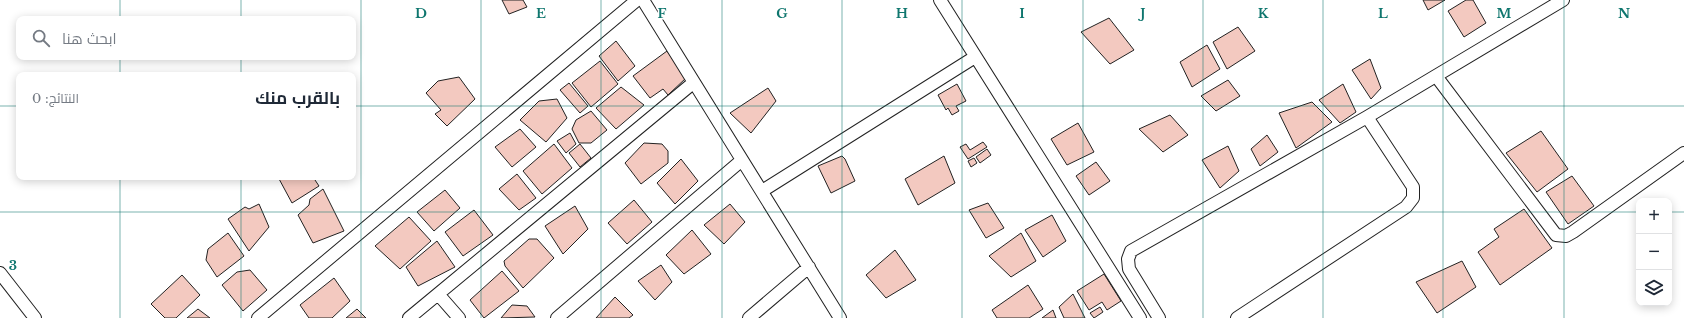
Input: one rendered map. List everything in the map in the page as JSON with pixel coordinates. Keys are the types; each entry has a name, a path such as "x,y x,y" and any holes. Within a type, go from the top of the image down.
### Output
{"street":[{"path":"258,318 637,0"},
{"path":"643,0 693,83 762,190 840,318"},
{"path":"940,0 1140,318"},
{"path":"1159,318 1129,269 1128,260 1131,251 1367,117 1563,0"},
{"path":"762,190 975,57"},
{"path":"1436,76 1556,235 1566,236 1573,232 1684,153"},
{"path":"408,318 693,83"},
{"path":"1237,318 1406,207 1413,198 1413,187 1367,117"},
{"path":"557,318 742,160"},
{"path":"749,318 809,267"},
{"path":"0,273 36,318"},
{"path":"438,294 459,318"}],"building":[{"path":"502,0 523,0 527,7 509,14"},
{"path":"1423,0 1445,0 1428,10"},
{"path":"1466,0 1473,0 1486,23 1464,37 1448,11"},
{"path":"1109,18 1134,50 1110,64 1081,32"},
{"path":"1238,27 1255,51 1227,69 1213,42"},
{"path":"616,41 635,66 618,81 599,56"},
{"path":"1207,45 1220,69 1192,87 1180,62"},
{"path":"667,51 686,78 668,95 663,89 650,98 633,76"},
{"path":"1370,59 1381,88 1371,99 1352,70"},
{"path":"600,61 618,84 591,107 572,83"},
{"path":"459,77 475,99 447,126 435,114 441,110 426,93 438,81"},
{"path":"1228,80 1240,96 1216,111 1201,96"},
{"path":"569,83 588,106 580,113 560,90"},
{"path":"957,84 966,101 956,106 959,111 952,115 948,108 946,110 938,95"},
{"path":"1343,84 1356,112 1340,123 1319,100"},
{"path":"621,87 644,105 616,129 596,108"},
{"path":"768,88 776,101 751,133 730,113"},
{"path":"557,99 567,118 546,142 520,120 539,101"},
{"path":"1312,102 1332,122 1296,148 1279,113"},
{"path":"591,111 607,130 591,143 579,143 572,129 576,120"},
{"path":"1170,115 1188,135 1163,152 1139,129"},
{"path":"1078,123 1094,152 1067,165 1051,139"},
{"path":"520,129 536,147 512,167 495,147"},
{"path":"1541,131 1568,169 1537,192 1506,153"},
{"path":"570,133 576,144 566,153 557,141"},
{"path":"1267,135 1278,152 1260,166 1251,149"},
{"path":"983,142 987,147 968,159 960,147 966,144 970,150"},
{"path":"644,143 662,144 668,151 668,163 641,184 625,163"},
{"path":"554,144 572,168 542,194 523,171"},
{"path":"580,144 591,158 580,167 569,153"},
{"path":"1228,146 1239,171 1220,188 1202,160"},
{"path":"987,149 991,155 980,163 976,157"},
{"path":"842,156 845,159 855,181 831,193 818,166"},
{"path":"944,156 955,183 918,205 905,179"},
{"path":"974,158 977,163 971,167 968,161"},
{"path":"681,159 698,181 675,204 657,183"},
{"path":"1096,162 1110,181 1089,195 1076,176"},
{"path":"517,174 536,198 519,210 499,189"},
{"path":"1572,176 1594,206 1568,224 1546,192"},
{"path":"280,180 315,180 319,186 292,203"},
{"path":"323,189 344,231 313,243 298,215 309,205 310,199"},
{"path":"445,190 460,208 434,231 417,212"},
{"path":"634,200 652,222 627,244 608,223"},
{"path":"988,203 1004,228 986,238 969,210"},
{"path":"259,204 269,227 249,251 228,219 245,207 249,209"},
{"path":"730,204 745,222 724,244 704,225"},
{"path":"575,206 588,229 563,254 545,226"},
{"path":"1524,209 1552,248 1500,285 1478,252 1499,237 1494,229"},
{"path":"474,210 493,235 463,256 445,232"},
{"path":"1052,215 1066,241 1043,257 1025,230"},
{"path":"409,217 431,241 400,269 375,246"},
{"path":"692,230 711,254 684,274 666,255"},
{"path":"228,233 244,256 217,277 206,260 208,249"},
{"path":"1021,233 1036,261 1011,277 989,256"},
{"path":"529,239 537,239 554,258 523,288 505,266 504,261"},
{"path":"437,241 455,267 418,286 406,267"},
{"path":"895,250 916,280 886,298 866,275"},
{"path":"1462,261 1476,287 1437,313 1416,282"},
{"path":"661,265 672,282 655,300 638,281"},
{"path":"250,270 267,290 243,311 222,285 237,272"},
{"path":"502,271 519,291 484,318 470,300"},
{"path":"1104,274 1121,301 1107,310 1102,302 1089,310 1077,291"},
{"path":"182,275 200,295 176,318 165,318 151,304"},
{"path":"334,278 350,301 332,318 309,318 300,305"},
{"path":"1028,285 1043,309 1029,318 997,318 992,310"},
{"path":"1073,294 1085,318 1064,318 1059,307"},
{"path":"615,297 633,315 629,318 596,318"},
{"path":"512,305 527,306 535,317 501,318"},
{"path":"1100,307 1103,312 1094,318 1090,313"},
{"path":"198,309 210,318 187,318"},
{"path":"357,309 366,318 346,318"},
{"path":"1053,310 1056,318 1042,318"}]}
